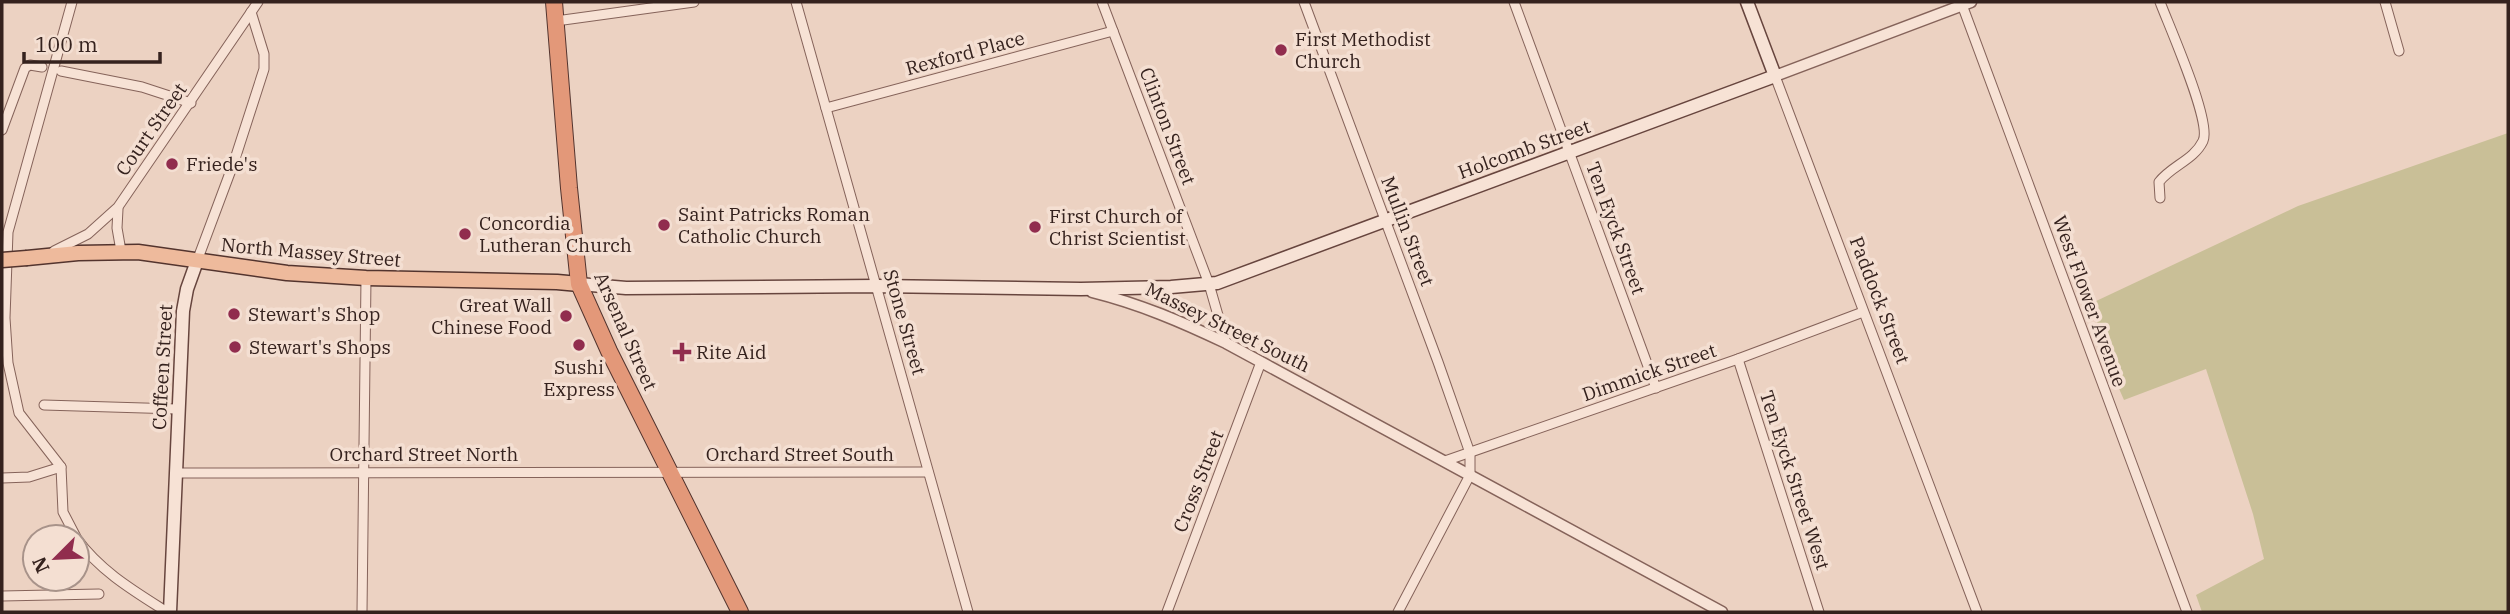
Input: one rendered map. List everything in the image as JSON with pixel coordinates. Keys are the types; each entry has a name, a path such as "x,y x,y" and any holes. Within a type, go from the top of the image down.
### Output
{"highway":[{"name":"Arsenal Street","path":"554,2 579,284 609,351 740,612"}],"main road":[{"name":"Paddock Street","path":"1746,2 1775,76"},
{"name":"Holcomb Street","path":"1081,289 1217,283 1775,76"},
{"name":"North Massey Street","path":"2,260 121,251 287,273 579,284"},
{"name":"Coffeen Street","path":"169,612 183,311 197,261"},
{"name":"Massey Street South","path":"579,284 626,288 877,286 1081,289"}],"street":[{"path":"68,523 63,512 61,467 19,413 8,363 5,318 8,232 72,2"},
{"name":"Court Street","path":"34,257 88,234 118,207 258,2"},
{"path":"556,21 694,2"},
{"name":"Stone Street","path":"796,2 968,612"},
{"name":"Clinton Street","path":"1102,2 1209,284 1226,343"},
{"name":"Mullin Street","path":"1304,2 1470,453 1470,475"},
{"name":"Ten Eyck Street","path":"1514,2 1656,388"},
{"path":"2160,2 2198,102 2205,129 2204,140 2196,151 2164,175 2159,182 2160,198"},
{"path":"2385,2 2399,51"},
{"name":"Holcomb Street","path":"1775,76 1965,3"},
{"name":"West Flower Avenue","path":"1965,3 2187,612"},
{"name":"Coffeen Street","path":"197,261 234,162 264,69 264,54 251,12"},
{"name":"Rexford Place","path":"826,108 1113,31"},
{"path":"2,130 25,68 30,65 42,67"},
{"path":"61,71 142,86 191,103"},
{"name":"Paddock Street","path":"1775,76 1977,612"},
{"path":"118,207 117,228 121,251"},
{"path":"362,612 366,278"},
{"name":"Massey Street South","path":"1081,289 1131,302 1169,316 1226,343 1722,612"},
{"name":"Dimmick Street","path":"1445,461 1738,359 1863,312"},
{"name":"Ten Eyck Street West","path":"1738,359 1819,612"},
{"name":"Cross Street","path":"1167,612 1261,362"},
{"path":"44,405 177,409"},
{"path":"2,478 29,477 61,467"},
{"name":"Orchard Street North","path":"177,473 671,471"},
{"name":"Orchard Street South","path":"671,471 928,472"},
{"path":"1398,612 1470,475"},
{"path":"91,557 110,575 169,612"},
{"path":"2,596 99,594"}],"shaded area":[{"path":"2508,133 2508,612 2202,612 2196,595 2264,559 2253,514 2206,369 2124,400 2102,350 2094,302 2298,206"}],"place":[{"name":"First Methodist Church","path":"1281,50"},
{"name":"Friede's","path":"172,164"},
{"name":"Saint Patricks Roman Catholic Church","path":"664,225"},
{"name":"First Church of Christ Scientist","path":"1035,227"},
{"name":"Concordia Lutheran Church","path":"465,234"},
{"name":"Stewart's Shop","path":"234,314"},
{"name":"Great Wall Chinese Food","path":"566,316"},
{"name":"Sushi Express","path":"579,345"},
{"name":"Stewart's Shops","path":"235,347"},
{"name":"Rite Aid","path":"682,352"}]}
